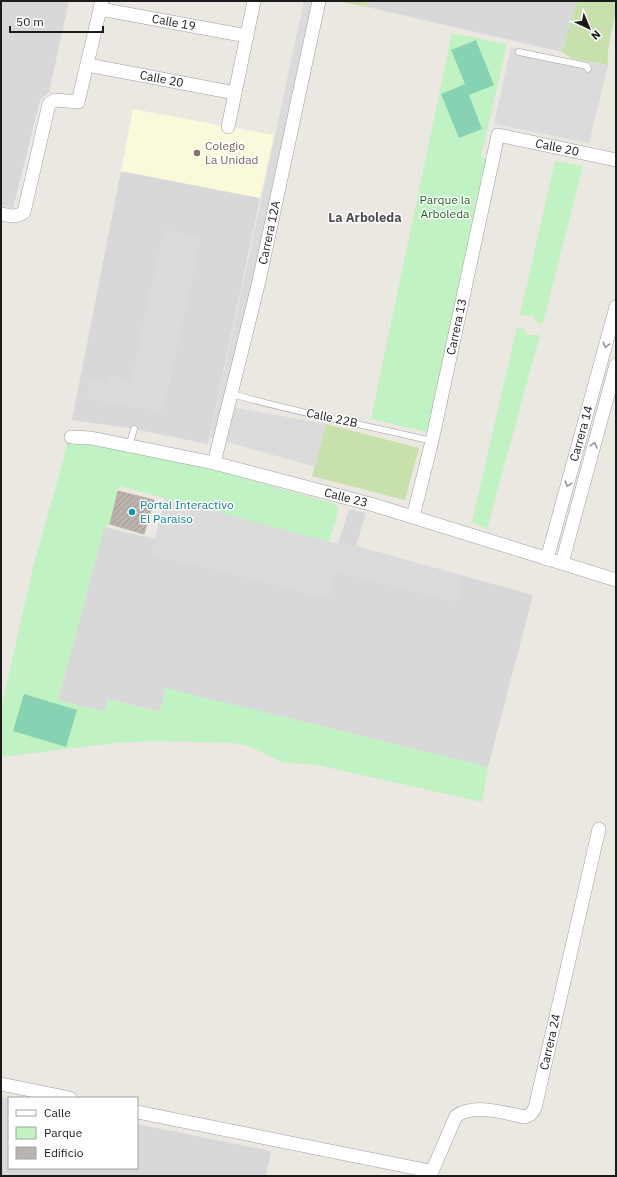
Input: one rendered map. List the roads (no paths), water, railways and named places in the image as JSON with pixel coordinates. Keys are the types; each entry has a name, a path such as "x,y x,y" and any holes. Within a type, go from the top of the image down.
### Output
{"street":[{"path":"228,126 254,1"},
{"name":"Carrera 12A","path":"214,463 259,281 319,1"},
{"path":"1,214 12,217 19,216 24,212 49,104 55,100 78,102 101,5"},
{"name":"Calle 19","path":"101,5 247,36"},
{"name":"Calle 20","path":"88,65 235,94"},
{"name":"Calle 20","path":"498,135 616,160"},
{"name":"Carrera 13","path":"412,517 432,441 498,135"},
{"name":"Carrera 14","path":"547,559 616,308"},
{"name":"Carrera 14","path":"562,563 616,365"},
{"name":"Calle 23","path":"71,437 91,438 214,463 412,517 616,580"},
{"name":"Carrera 24","path":"430,1174 456,1116 464,1111 475,1109 525,1116 531,1114 535,1108 599,829"},
{"path":"1,1084 65,1097"},
{"path":"138,1112 430,1174"}],"lane":[{"path":"519,52 587,66 588,69"},
{"name":"Calle 22B","path":"232,394 285,409 432,441"},
{"path":"129,446 134,429"}],"place":[{"name":"Colegio La Unidad","path":"197,153"},
{"name":"Portal Interactivo El Paraiso","path":"132,512"}],"district":[{"name":"La Arboleda","path":"365,217"}],"park label":[{"name":"Parque la Arboleda","path":"445,207"}]}
